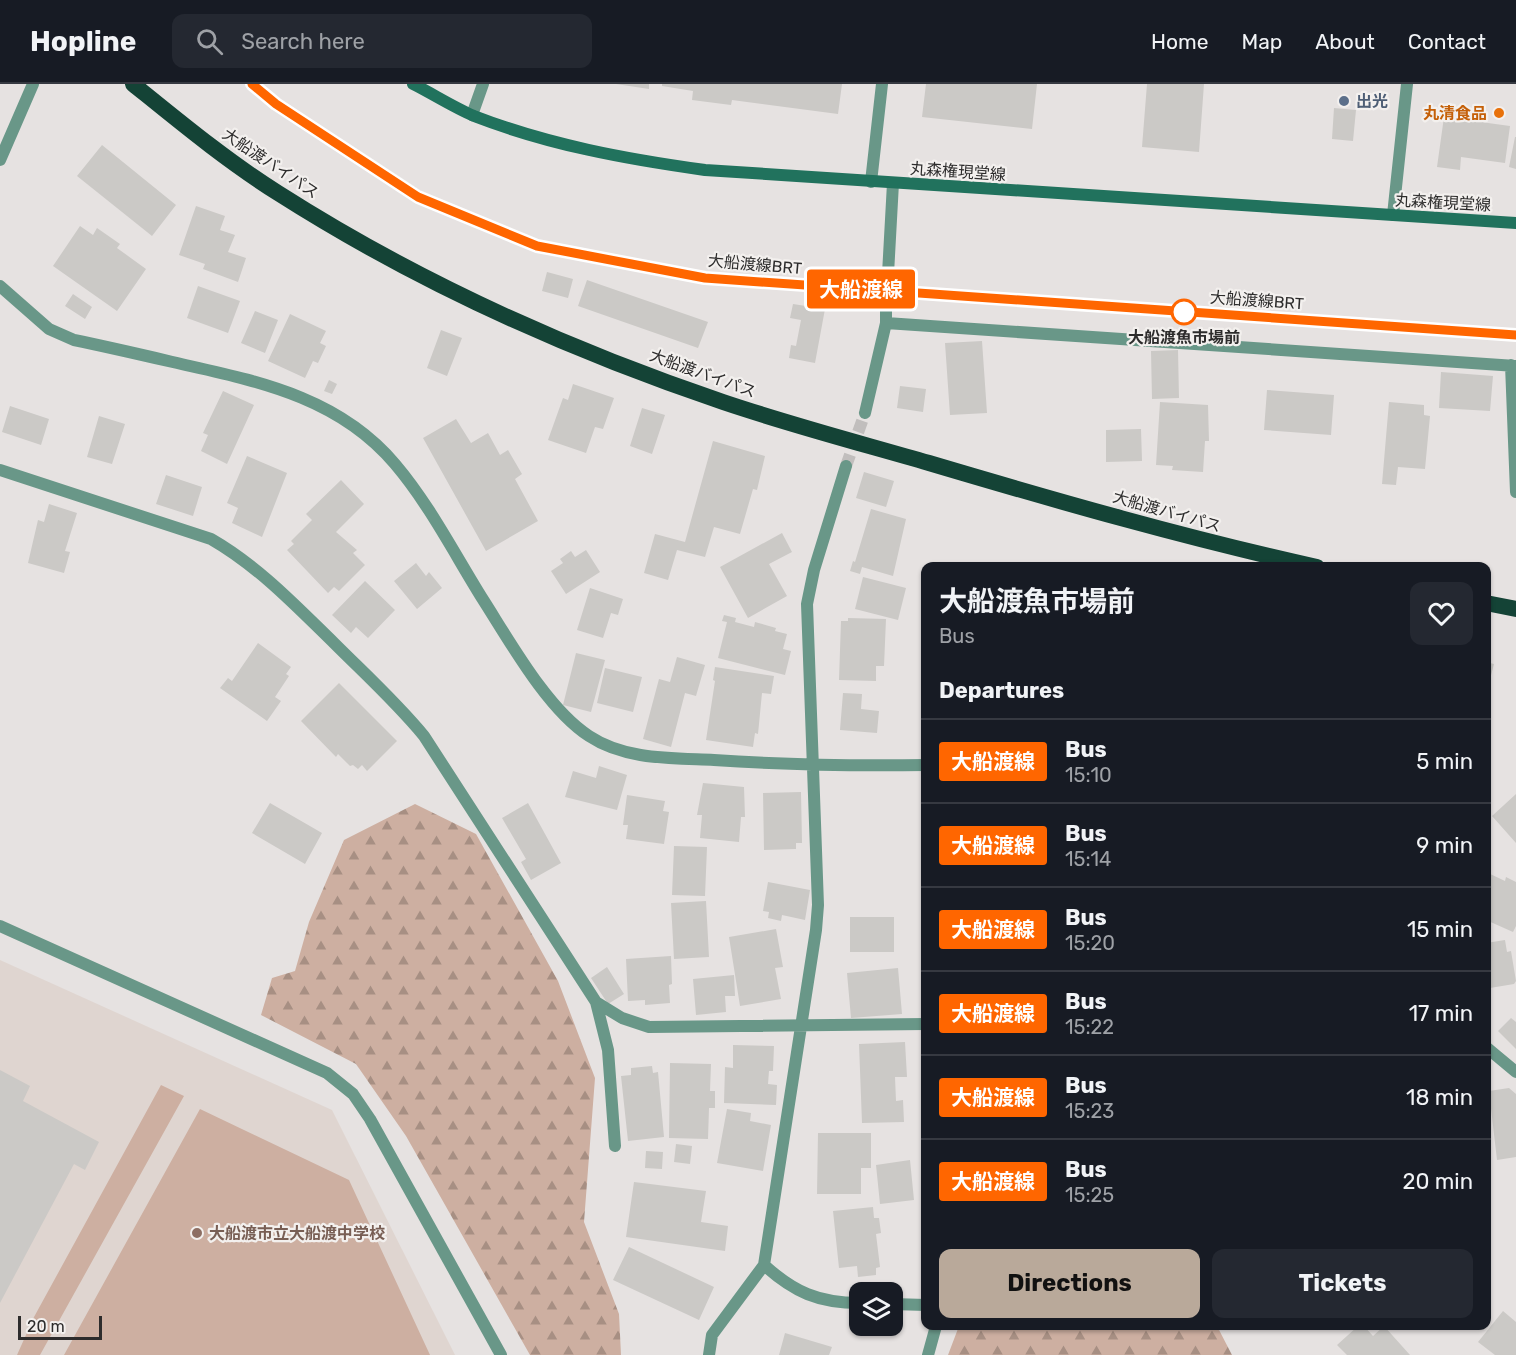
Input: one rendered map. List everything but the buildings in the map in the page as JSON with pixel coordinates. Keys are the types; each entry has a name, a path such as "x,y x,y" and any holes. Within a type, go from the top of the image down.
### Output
{"highway":[{"name":"大船渡バイパス","path":"133,84 277,192 370,247 460,294 572,345 724,402 1082,506 1240,550 1294,562"},
{"path":"1491,604 1516,609"}],"main road":[{"name":"丸森権現堂線","path":"413,84 472,115 553,142 628,160 705,170 1516,223"}],"street":[{"path":"0,160 33,84"},
{"name":"大船渡線BRT","path":"252,84 276,104 418,197 537,246 705,278 1516,335"},
{"path":"472,115 483,84"},
{"path":"872,182 882,84"},
{"path":"1393,215 1407,84"},
{"path":"888,274 892,183"},
{"path":"0,286 49,329 74,340 239,377 294,393 330,409 361,430 394,464 420,499 525,665 569,719 589,736 618,750 650,756 813,767 921,765"},
{"path":"865,413 886,323 886,308"},
{"path":"886,323 1514,365 1516,492"},
{"path":"709,1355 712,1335 764,1265 818,904 807,604 814,570 846,466"},
{"path":"0,471 211,539 238,555 268,579 404,711 424,736 596,1002 608,1050 615,1146"},
{"path":"0,926 327,1073 353,1094 370,1119 501,1355"},
{"path":"596,1002 622,1018 649,1027 921,1024"},
{"path":"1491,1051 1516,1072"},
{"path":"764,1265 787,1286 816,1298 849,1302"},
{"path":"903,1304 921,1305"},
{"path":"928,1355 935,1330"}],"shaded area":[{"name":"大船渡市立大船渡中学校","path":"0,960 332,1110 455,1355 0,1355"}],"green space":[{"path":"415,804 476,834 558,981 595,1078 584,1222 619,1314 621,1355 530,1355 406,1136 356,1064 261,1015 272,978 295,971 309,922 344,840"},
{"path":"161,1085 184,1096 40,1355 17,1355 34,1317"},
{"path":"200,1109 349,1180 430,1355 64,1355"},
{"path":"957,1330 1219,1330 1232,1355 948,1355"}],"tunnel":[{"path":"886,308 888,274"},
{"path":"846,466 865,413"}],"bus line":[{"name":"大船渡線","path":"252,84 276,104 418,197 537,246 705,278 1516,335"}],"place":[{"name":"出光","path":"1344,101"},
{"name":"丸清食品","path":"1499,113"},
{"name":"大船渡魚市場前","path":"1184,312"},
{"name":"大船渡市立大船渡中学校","path":"197,1233"}]}
